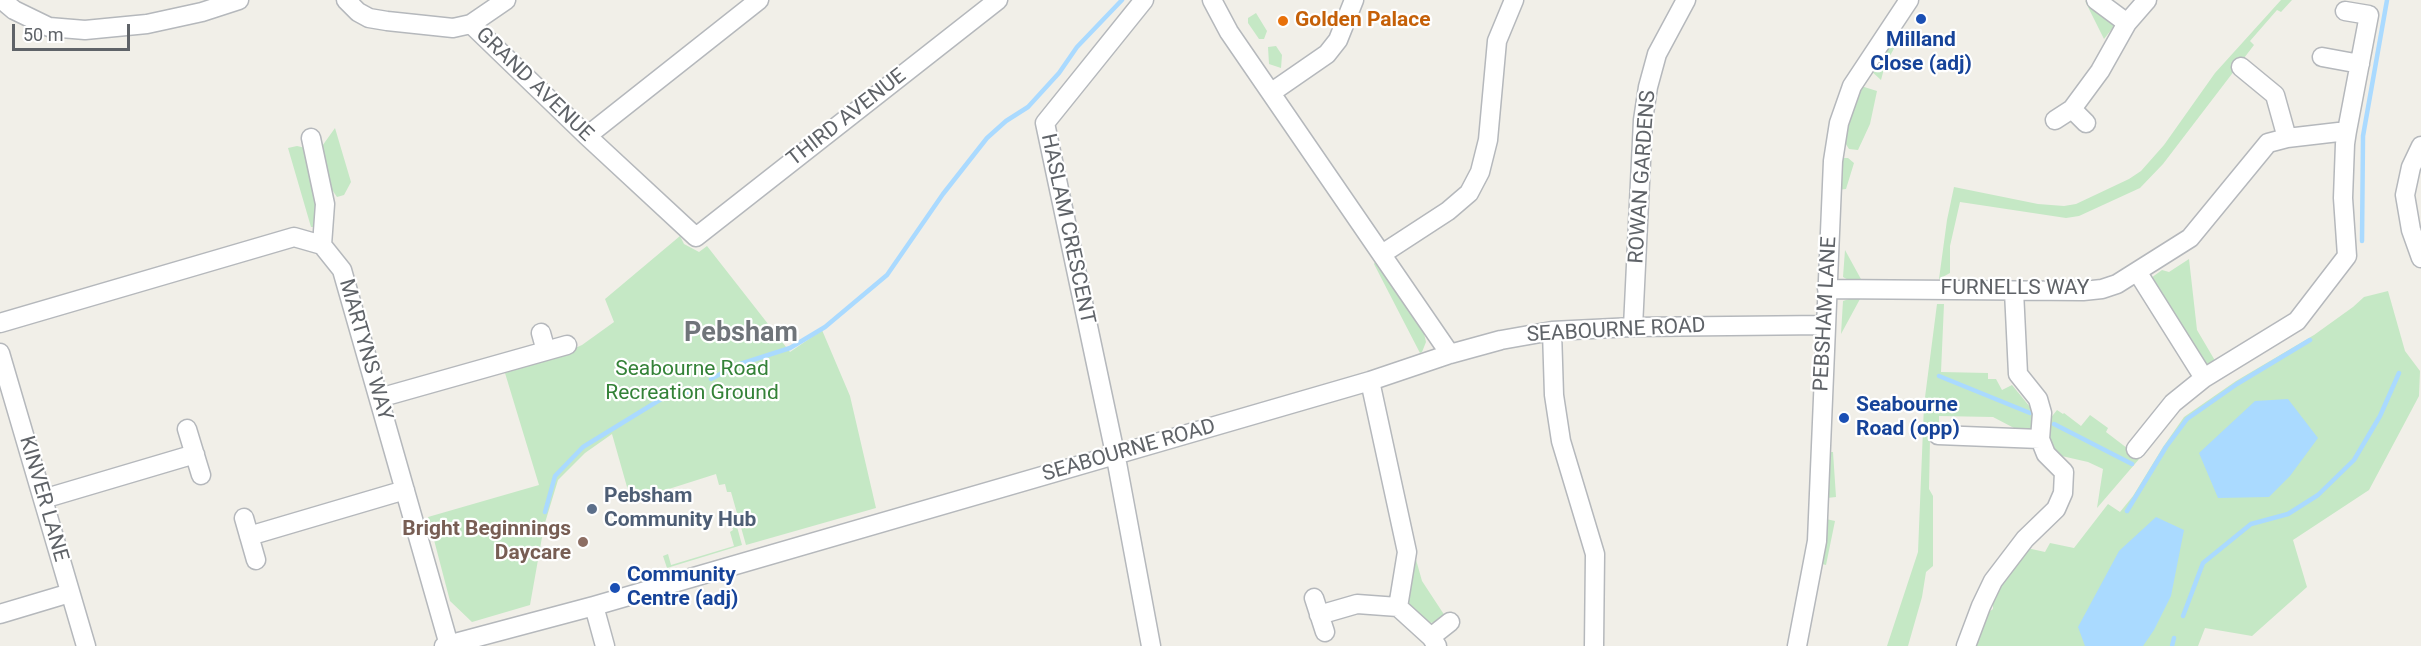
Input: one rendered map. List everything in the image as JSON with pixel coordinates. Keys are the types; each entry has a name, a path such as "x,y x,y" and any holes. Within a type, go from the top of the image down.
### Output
{"street":[{"path":"2,0 14,10 49,27 85,30 147,24 202,12 239,0"},
{"name":"GRAND AVENUE","path":"346,0 358,12 369,18 453,28 471,24 696,237"},
{"path":"471,24 506,0"},
{"path":"587,136 759,0"},
{"name":"THIRD AVENUE","path":"696,237 998,0"},
{"name":"HASLAM CRESCENT","path":"1115,455 1044,123 1144,0"},
{"path":"1212,0 1229,32 1450,354"},
{"path":"1272,92 1327,54 1338,40 1354,0"},
{"path":"1382,254 1448,210 1469,193 1480,172 1488,140 1497,41 1514,0"},
{"name":"ROWAN GARDENS","path":"1634,327 1643,120 1648,87 1657,54 1686,0"},
{"name":"PEBSHAM LANE","path":"1797,646 1817,541 1833,161 1839,123 1852,86 1909,0"},
{"path":"2096,0 2127,23"},
{"path":"2055,120 2072,109 2100,71 2127,23 2147,0"},
{"path":"2136,449 2173,403 2205,378 2297,321 2347,256 2343,198 2345,144 2369,15 2345,11"},
{"path":"2322,57 2360,64"},
{"path":"2241,67 2275,95 2287,138"},
{"path":"2072,109 2086,123"},
{"name":"FURNELLS WAY","path":"1827,289 2014,291 2102,289 2138,273 2190,238 2268,143 2287,138 2348,131"},
{"path":"0,323 294,237 322,245 326,204 311,138"},
{"path":"2421,147 2411,167 2405,195 2411,230 2421,258"},
{"name":"MARTYNS WAY","path":"322,245 342,270 405,490 446,645"},
{"path":"2138,273 2205,378"},
{"path":"1966,646 1993,581 2025,539 2056,509 2063,493 2064,472 2046,454 2040,439 2042,413 2038,399 2018,374 2014,291"},
{"name":"SEABOURNE ROAD","path":"446,645 500,638 594,606 1370,381 1450,354 1501,340 1552,331 1634,327 1825,325"},
{"path":"1552,331 1554,395 1562,441 1595,554 1594,646"},
{"path":"541,333 546,351"},
{"path":"379,398 567,345"},
{"name":"KINVER LANE","path":"0,353 86,646"},
{"path":"1370,381 1407,552 1398,608"},
{"path":"187,429 201,475"},
{"path":"1938,435 2040,439"},
{"path":"43,499 195,454"},
{"path":"1115,455 1151,646"},
{"path":"256,560 246,527 405,490"},
{"path":"0,614 70,593"},
{"path":"1325,632 1317,607 1357,604 1398,608 1434,641 1450,622"},
{"path":"594,606 605,646"}],"green space":[{"path":"2281,0 2292,0 2281,12 2277,10 2250,41 2254,45 2163,164 2140,188 2079,216 2066,218 1960,202 1950,246 1950,273 1939,279 1954,187 2038,204 2064,206 2076,204 2129,179 2141,171 2164,145 2215,73"},
{"path":"2085,1 2110,18 2115,25 2104,39"},
{"path":"1256,13 1267,31 1264,39 1259,39 1248,23 1248,18"},
{"path":"1897,29 1903,32 1885,65 1881,80 1870,70"},
{"path":"1276,46 1282,55 1281,68 1269,64 1268,47"},
{"path":"1861,86 1877,91 1870,124 1858,150 1849,149 1842,138"},
{"path":"335,128 351,182 344,195 337,197 326,181 320,149"},
{"path":"297,146 310,149 319,204 317,227 311,227 288,148"},
{"path":"1840,158 1848,158 1854,163 1846,189 1837,190"},
{"name":"Seabourne Road Recreation Ground","path":"680,236 684,244 699,252 707,246 790,352 822,330 850,396 876,508 746,545 731,492 727,492 725,484 719,485 716,474 631,501 612,434 585,453 558,480 544,526 530,605 472,622 450,601 428,517 539,485 505,373 550,359 582,345 614,322 605,299"},
{"path":"1845,250 1862,281 1850,281 1843,277"},
{"path":"2189,259 2197,330 2217,364 2209,366 2200,363 2151,278 2162,270 2169,272"},
{"path":"1376,260 1423,329 1426,342 1420,353 1374,264"},
{"path":"2388,291 2405,351 2420,371 2419,396 2369,490 2293,540 2307,587 2252,636 2205,628 2198,646 1972,646 1983,616 1993,609 1993,595 2027,548 2045,552 2050,543 2074,548 2108,504 2120,512 2133,496 2184,417 2236,381 2314,335 2364,297"},
{"path":"1860,299 1841,334 1843,301"},
{"path":"1937,304 1944,304 1941,372 1988,373 1988,379 1996,379 2002,390 2012,385 2035,413 2034,430 2014,428 1993,417 1939,416 1939,427 1930,438 1929,489 1933,496 1933,566 1926,572 1922,597 1908,646 1887,646 1918,552 1924,405"},
{"path":"2057,410 2081,426 2090,415 2108,428 2106,432 2140,458 2097,508 2103,469 2088,462 2053,454 2047,438 2049,420"},
{"path":"1828,452 1833,452 1836,497 1827,498"},
{"path":"1826,519 1835,521 1826,565 1822,564"},
{"path":"731,522 736,523 742,545 667,568 663,556 668,554 671,565 734,546 730,532 733,530"},
{"path":"1415,556 1422,581 1445,616 1438,622 1429,623 1413,613 1406,601"}],"water":[{"path":"2288,399 2318,438 2290,476 2269,497 2218,498 2199,453 2255,401"},
{"path":"2156,517 2184,530 2171,596 2154,630 2143,646 2085,646 2078,627 2119,551"}],"waterway":[{"path":"711,379 737,365 790,348 825,327 887,275 943,194 987,138 1006,121 1028,107 1059,73 1077,47 1122,0"},
{"path":"2362,241 2363,136 2387,0"},
{"path":"2127,511 2166,447 2187,419 2237,384 2310,340"},
{"path":"2183,616 2203,563 2251,524 2288,514 2318,495 2354,460 2380,416 2399,373"},
{"path":"1939,376 2030,413"},
{"path":"545,512 555,476 583,447 671,393 689,392"},
{"path":"2054,424 2132,464"},
{"path":"2172,646 2174,638"}],"place":[{"name":"Milland Close (adj)","path":"1921,19"},
{"name":"Golden Palace","path":"1283,21"},
{"name":"Seabourne Road (opp)","path":"1844,418"},
{"name":"Pebsham Community Hub","path":"592,509"},
{"name":"Bright Beginnings Daycare","path":"583,542"},
{"name":"Community Centre (adj)","path":"615,588"}],"district":[{"name":"Pebsham","path":"741,334"}]}
